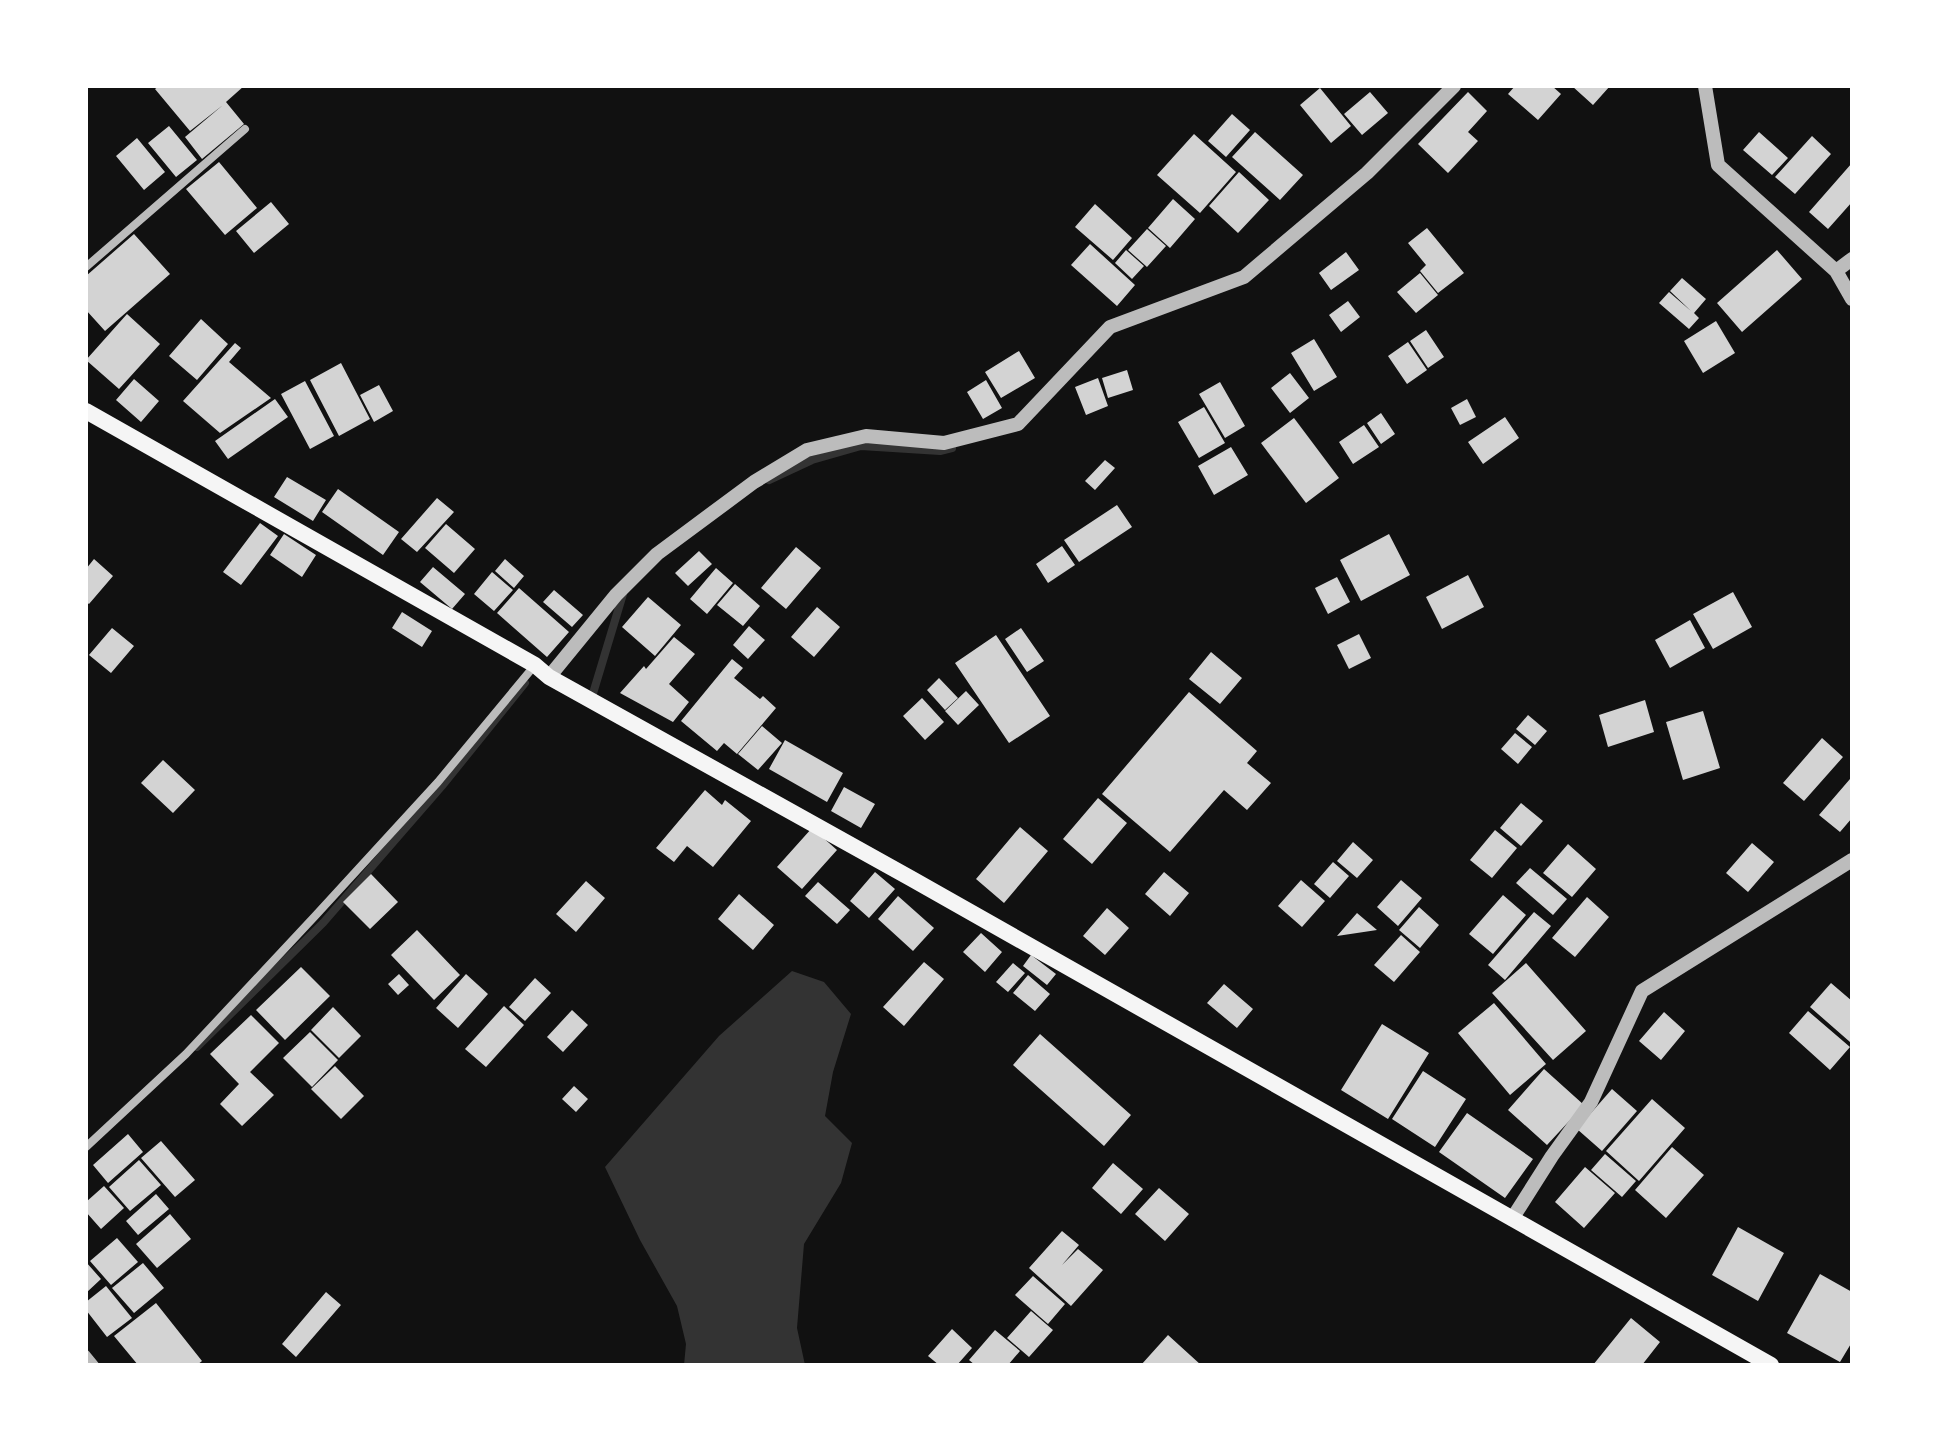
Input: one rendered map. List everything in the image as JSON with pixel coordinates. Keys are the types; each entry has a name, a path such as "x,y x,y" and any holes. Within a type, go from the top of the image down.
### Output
{"main road":[{"path":"86,411 535,665 549,677 926,886 1771,1365"}],"street":[{"path":"549,677 616,595 657,554 754,482 807,450 866,436 944,443 1018,424 1110,327 1244,277 1367,173 1454,86"},
{"path":"1705,86 1718,165 1836,271 1852,299"},
{"path":"86,267 245,129"},
{"path":"1836,271 1852,259"},
{"path":"86,1147 186,1054 316,915 438,782 535,665"},
{"path":"1512,1219 1591,1102 1642,991 1852,860"},
{"path":"86,1354 95,1365"}],"shaded area":[{"path":"792,971 824,982 851,1014 833,1072 825,1116 852,1143 841,1183 804,1244 797,1328 805,1365 684,1365 686,1344 677,1306 640,1240 605,1167 719,1036"}],"building":[{"path":"159,86 244,86 226,102 244,124 202,159 185,137 223,105 190,131 155,89"},
{"path":"1515,86 1552,86 1561,94 1538,120 1508,94"},
{"path":"1572,86 1610,86 1593,105"},
{"path":"1320,88 1351,126 1331,143 1300,105"},
{"path":"1370,92 1388,113 1362,135 1344,114"},
{"path":"1468,92 1487,111 1468,132 1478,141 1448,173 1418,144"},
{"path":"1232,114 1250,130 1226,157 1208,141"},
{"path":"169,126 197,160 176,177 148,143"},
{"path":"1255,132 1303,175 1280,200 1232,157"},
{"path":"1759,132 1788,158 1772,175 1743,150"},
{"path":"1194,134 1236,172 1200,213 1157,175"},
{"path":"1812,136 1831,154 1795,194 1775,177"},
{"path":"137,138 165,172 144,190 116,156"},
{"path":"219,162 257,208 225,235 186,189"},
{"path":"1852,163 1852,202 1828,229 1809,212"},
{"path":"1239,172 1269,200 1238,233 1209,206"},
{"path":"1173,199 1195,219 1170,248 1148,228"},
{"path":"271,202 289,224 254,253 236,231"},
{"path":"1095,204 1132,238 1113,260 1075,227"},
{"path":"1427,228 1464,273 1438,293 1420,271 1426,265 1408,243"},
{"path":"1147,229 1166,246 1147,267 1128,250"},
{"path":"134,234 170,274 105,331 86,310 86,276"},
{"path":"1090,244 1135,285 1117,306 1071,265"},
{"path":"1126,250 1144,266 1132,279 1115,263"},
{"path":"1777,250 1802,279 1742,332 1717,303"},
{"path":"1346,252 1359,270 1331,290 1319,273"},
{"path":"1420,273 1438,295 1416,313 1397,292"},
{"path":"1682,278 1706,299 1694,313 1699,318 1689,329 1659,303 1669,292 1691,311 1670,291"},
{"path":"1348,301 1360,317 1341,332 1329,315"},
{"path":"127,314 160,344 119,389 86,360"},
{"path":"201,319 228,344 197,380 169,356"},
{"path":"1716,321 1735,353 1703,373 1684,341"},
{"path":"1426,330 1444,357 1428,368 1410,341"},
{"path":"1314,339 1337,377 1314,391 1291,353"},
{"path":"1408,342 1427,370 1407,384 1388,356"},
{"path":"235,343 241,348 229,362 271,398 220,433 183,401"},
{"path":"1019,351 1035,378 1001,398 985,372"},
{"path":"341,363 370,419 339,436 310,380"},
{"path":"1127,370 1133,390 1108,398 1102,378"},
{"path":"1290,373 1309,398 1290,413 1271,388"},
{"path":"1098,378 1108,406 1086,415 1075,387"},
{"path":"134,379 159,401 141,422 116,400"},
{"path":"986,380 1002,408 983,419 967,392"},
{"path":"305,381 334,436 310,449 281,394"},
{"path":"1220,382 1245,426 1225,438 1199,394"},
{"path":"379,385 393,411 374,422 360,395"},
{"path":"275,399 288,417 228,459 215,441"},
{"path":"1467,399 1476,417 1460,425 1451,408"},
{"path":"1204,407 1225,443 1199,458 1178,422"},
{"path":"1381,413 1395,434 1381,444 1367,423"},
{"path":"1505,417 1519,438 1483,464 1468,442"},
{"path":"1294,418 1339,478 1306,503 1261,443"},
{"path":"1364,425 1379,447 1353,464 1339,442"},
{"path":"1231,447 1248,475 1214,495 1198,466"},
{"path":"1105,460 1115,468 1095,490 1085,481"},
{"path":"287,477 326,500 313,521 274,497"},
{"path":"338,489 399,532 383,555 322,512"},
{"path":"437,498 454,512 417,552 401,539"},
{"path":"1117,505 1132,527 1079,562 1064,540"},
{"path":"260,523 278,536 241,585 223,572"},
{"path":"446,524 475,549 454,573 425,548"},
{"path":"284,534 316,555 302,577 270,555"},
{"path":"1389,534 1410,575 1361,601 1340,560"},
{"path":"1062,546 1075,565 1048,583 1036,564"},
{"path":"796,547 821,568 786,609 761,588"},
{"path":"699,551 712,564 688,586 675,573"},
{"path":"94,559 113,576 89,604 86,602 86,569"},
{"path":"505,559 524,576 514,588 495,571"},
{"path":"433,567 465,594 452,609 420,582"},
{"path":"716,568 733,583 707,614 690,599"},
{"path":"492,572 513,590 494,611 474,594"},
{"path":"1468,575 1484,607 1442,629 1426,597"},
{"path":"1337,577 1350,602 1328,614 1315,588"},
{"path":"735,584 760,606 743,626 717,605"},
{"path":"519,588 569,632 547,657 497,613"},
{"path":"554,590 583,615 572,627 543,602"},
{"path":"1733,592 1752,627 1713,649 1693,614"},
{"path":"648,597 681,625 655,656 622,627"},
{"path":"817,607 840,627 814,657 791,637"},
{"path":"402,612 432,631 422,647 392,628"},
{"path":"1690,620 1705,648 1670,668 1655,640"},
{"path":"749,626 765,640 748,659 733,645"},
{"path":"112,628 134,646 111,673 89,655"},
{"path":"1021,628 1044,661 1027,672 1005,639"},
{"path":"1359,634 1371,658 1349,669 1337,645"},
{"path":"996,635 1050,716 1009,743 955,663"},
{"path":"674,637 695,654 669,684 689,702 673,722 620,693"},
{"path":"1211,652 1242,678 1220,704 1189,679"},
{"path":"732,659 743,668 734,678 776,708 737,754 724,743 717,751 681,721"},
{"path":"939,678 958,698 945,710 927,690"},
{"path":"966,691 979,705 958,725 945,711"},
{"path":"1189,692 1257,751 1247,763 1271,783 1247,810 1224,790 1170,852 1102,794"},
{"path":"922,698 944,722 925,740 903,716"},
{"path":"1645,700 1654,732 1608,747 1599,715"},
{"path":"1703,711 1720,768 1683,780 1666,722"},
{"path":"1528,715 1547,731 1535,745 1516,729"},
{"path":"762,726 782,743 758,770 738,754"},
{"path":"1515,733 1532,747 1518,764 1501,749"},
{"path":"1822,738 1843,757 1804,801 1783,783"},
{"path":"785,740 843,773 827,802 769,769"},
{"path":"163,760 195,790 173,813 141,783"},
{"path":"1850,779 1852,818 1840,832 1819,815"},
{"path":"844,787 875,804 861,828 831,811"},
{"path":"705,790 722,805 725,800 751,821 713,867 687,846 674,862 656,848"},
{"path":"1098,798 1127,823 1092,864 1063,839"},
{"path":"1521,803 1543,821 1521,846 1500,828"},
{"path":"1020,827 1048,851 1004,903 976,879"},
{"path":"812,828 837,850 802,889 777,867"},
{"path":"1495,830 1517,848 1492,878 1470,860"},
{"path":"1353,842 1373,860 1357,878 1337,861"},
{"path":"1752,843 1774,862 1748,892 1726,873"},
{"path":"1568,844 1596,869 1572,897 1543,873"},
{"path":"1333,862 1349,876 1330,898 1314,884"},
{"path":"1530,868 1567,899 1553,915 1516,883"},
{"path":"875,872 895,889 869,918 850,901"},
{"path":"1164,872 1189,893 1170,916 1145,894"},
{"path":"371,874 398,902 370,929 343,902"},
{"path":"1301,880 1325,901 1302,927 1278,906"},
{"path":"1401,880 1422,898 1398,926 1377,907"},
{"path":"586,881 605,898 576,932 556,914"},
{"path":"818,882 850,910 837,924 805,896"},
{"path":"739,894 774,925 753,950 718,919"},
{"path":"1503,895 1526,915 1493,954 1469,934"},
{"path":"898,896 934,928 913,951 878,919"},
{"path":"1587,897 1609,917 1575,957 1552,938"},
{"path":"1419,907 1439,925 1420,948 1399,930"},
{"path":"1107,908 1129,928 1105,955 1083,936"},
{"path":"1534,912 1551,926 1505,980 1488,965"},
{"path":"1357,913 1377,930 1337,936"},
{"path":"417,930 460,975 434,1000 391,955"},
{"path":"981,933 1002,952 985,972 963,952"},
{"path":"1401,935 1420,952 1394,982 1374,965"},
{"path":"1031,955 1056,974 1047,985 1023,966"},
{"path":"924,962 944,979 904,1026 883,1007"},
{"path":"1013,963 1025,973 1008,992 996,982"},
{"path":"1526,963 1586,1031 1553,1060 1492,993"},
{"path":"301,967 330,996 285,1040 256,1010"},
{"path":"399,974 409,985 398,995 388,984"},
{"path":"466,974 488,994 458,1028 436,1008"},
{"path":"1028,975 1050,994 1035,1011 1013,993"},
{"path":"535,978 551,993 525,1021 509,1007"},
{"path":"1831,983 1852,1001 1850,1042 1810,1007"},
{"path":"1224,984 1253,1009 1237,1028 1207,1003"},
{"path":"1494,1003 1546,1064 1510,1095 1458,1033"},
{"path":"504,1006 524,1025 486,1067 465,1049"},
{"path":"333,1007 361,1036 339,1058 311,1030"},
{"path":"572,1010 588,1025 563,1052 547,1037"},
{"path":"1808,1011 1850,1047 1830,1070 1789,1033"},
{"path":"1664,1012 1685,1031 1661,1060 1639,1041"},
{"path":"251,1015 279,1043 250,1072 274,1095 242,1126 220,1104 239,1084 210,1054"},
{"path":"1382,1024 1429,1053 1388,1119 1341,1090"},
{"path":"310,1032 338,1060 312,1087 283,1058"},
{"path":"1040,1034 1131,1115 1104,1146 1013,1065"},
{"path":"335,1066 364,1096 341,1119 311,1089"},
{"path":"1544,1069 1584,1105 1547,1145 1508,1110"},
{"path":"1423,1071 1466,1099 1435,1147 1392,1119"},
{"path":"574,1086 588,1099 576,1112 562,1099"},
{"path":"1612,1089 1637,1111 1602,1151 1577,1129"},
{"path":"1652,1099 1685,1128 1639,1181 1606,1151"},
{"path":"1467,1113 1533,1159 1505,1198 1439,1152"},
{"path":"128,1134 143,1152 108,1183 93,1165"},
{"path":"161,1141 195,1180 175,1197 141,1158"},
{"path":"1672,1147 1704,1175 1666,1218 1635,1190"},
{"path":"1605,1154 1636,1181 1622,1197 1591,1170"},
{"path":"139,1160 161,1185 130,1211 109,1187"},
{"path":"1113,1163 1143,1189 1121,1214 1092,1188"},
{"path":"1585,1167 1615,1193 1584,1228 1555,1202"},
{"path":"104,1186 124,1208 101,1229 86,1212 86,1202"},
{"path":"1159,1188 1189,1214 1165,1241 1135,1214"},
{"path":"156,1194 169,1209 138,1235 126,1221"},
{"path":"170,1214 191,1239 157,1268 136,1244"},
{"path":"1738,1227 1784,1253 1758,1301 1712,1275"},
{"path":"1062,1231 1079,1245 1062,1265 1078,1249 1103,1270 1071,1306 1029,1268"},
{"path":"117,1238 138,1262 111,1285 90,1261"},
{"path":"86,1262 101,1279 86,1293"},
{"path":"143,1263 164,1288 134,1313 112,1288"},
{"path":"1820,1274 1852,1292 1852,1342 1840,1362 1787,1333"},
{"path":"1033,1276 1065,1304 1048,1324 1015,1295"},
{"path":"106,1286 132,1318 107,1337 86,1310 86,1302"},
{"path":"326,1292 341,1305 296,1357 282,1344"},
{"path":"156,1303 202,1361 197,1365 138,1365 114,1336"},
{"path":"1031,1311 1053,1330 1029,1357 1007,1338"},
{"path":"1631,1318 1660,1342 1642,1365 1593,1365"},
{"path":"952,1329 972,1348 957,1365 939,1365 928,1356"},
{"path":"995,1330 1020,1351 1008,1365 975,1365 969,1360"},
{"path":"1168,1335 1201,1365 1141,1365"}],"waterway":[{"path":"769,480 812,460 861,446 940,451 952,448"},
{"path":"591,700 623,594"},
{"path":"197,1047 323,923 442,786 525,683"}]}
